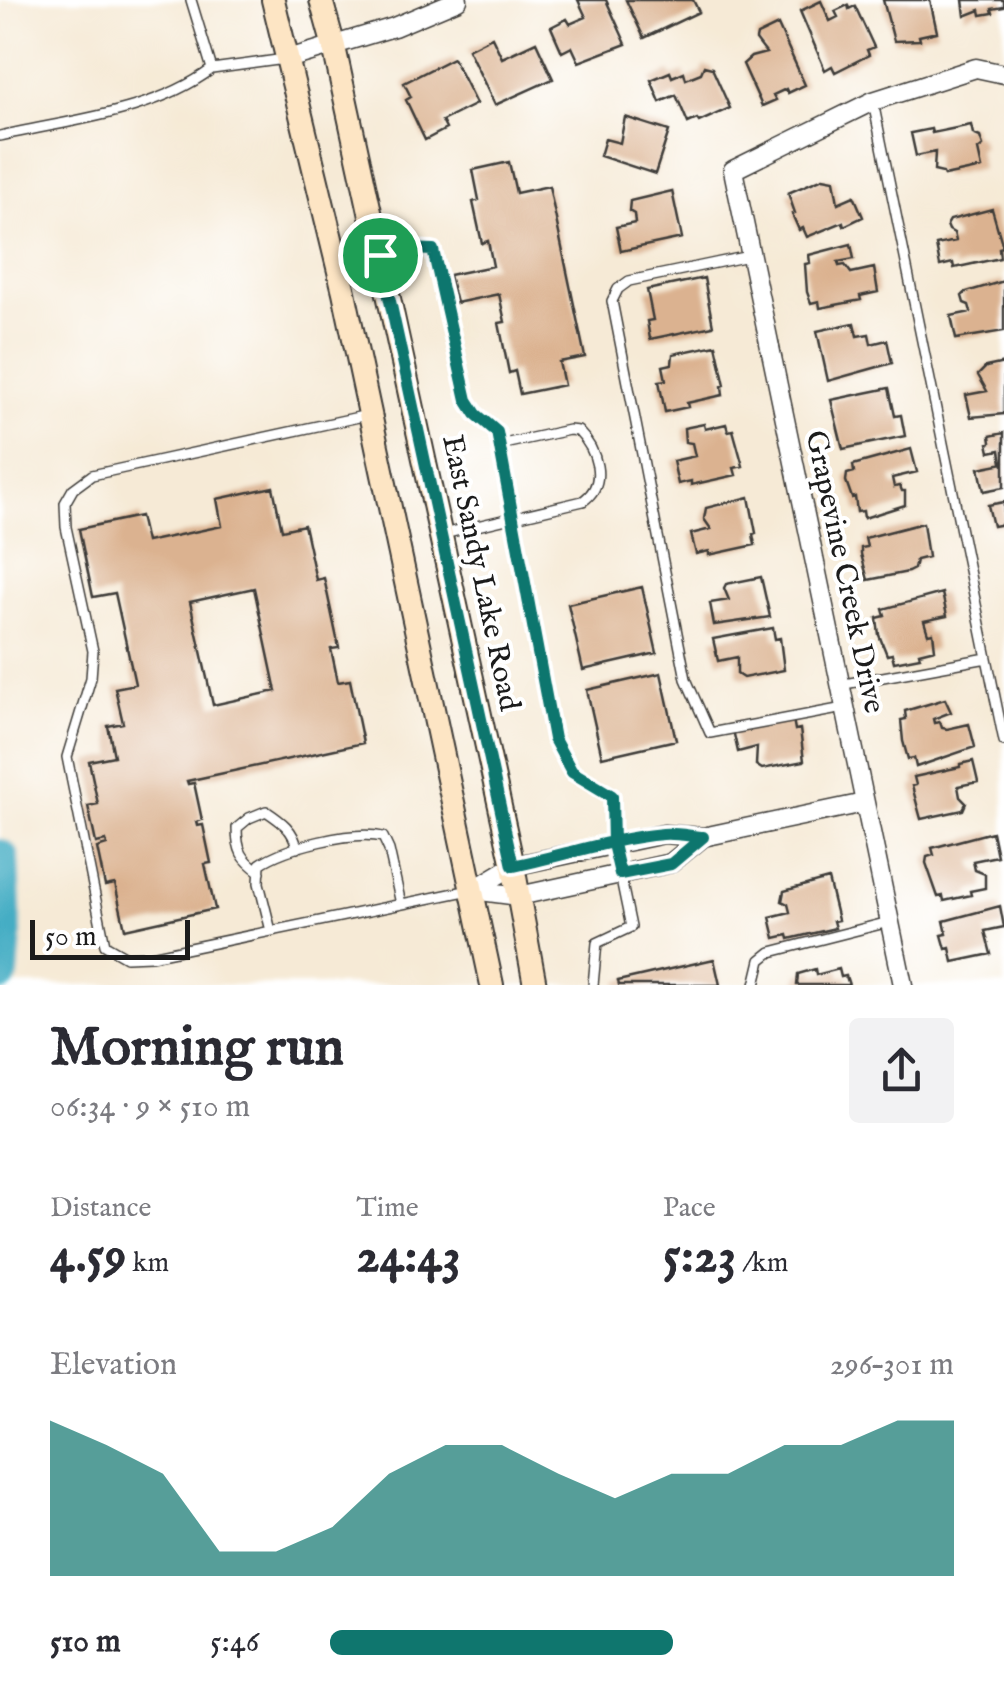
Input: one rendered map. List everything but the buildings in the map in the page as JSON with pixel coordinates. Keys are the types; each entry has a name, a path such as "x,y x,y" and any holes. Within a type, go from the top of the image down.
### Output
{"main road":[{"path":"273,0 399,544 492,985"},
{"name":"East Sandy Lake Road","path":"320,0 334,46 380,255 513,866 535,985"},
{"path":"399,544 440,535"}],"street":[{"path":"288,58 394,27 458,0"},
{"path":"872,102 976,68 1004,74"},
{"name":"Grapevine Creek Drive","path":"872,102 733,170 902,985"},
{"path":"473,890 513,866 664,834 703,837 864,803"},
{"path":"473,890 518,896 671,864 703,837"},
{"path":"613,844 620,874"}],"lane":[{"path":"191,0 212,69"},
{"path":"0,136 161,99 212,69 288,58"},
{"path":"872,102 1004,741"},
{"path":"380,255 410,249 433,250 467,400 476,414 497,432 554,739 572,772 612,796 613,844"},
{"path":"749,256 629,281 618,289 612,301 686,679 710,732 844,708"},
{"path":"370,414 92,475 73,489 65,503 66,527 93,652 91,678 66,757 105,945 126,956 150,956 473,890"},
{"path":"440,535 589,498 597,484 598,468 588,440 578,431 499,444"},
{"path":"840,684 987,658"},
{"path":"260,872 242,859 237,845 237,828 249,818 266,812 280,820 295,836 297,848"},
{"path":"271,931 258,883 260,864 276,853 297,848 367,834 383,837 402,904"},
{"path":"593,985 597,943 631,927 620,874"},
{"path":"755,985 761,960 771,952 889,922"}],"waterway":[{"path":"0,858 0,973"}],"route":[{"path":"380,255 410,249 433,250 467,400 476,414 497,432 554,739 572,772 612,796 613,844 620,874 671,864 703,837 664,834 613,844 513,866 380,255"}]}
